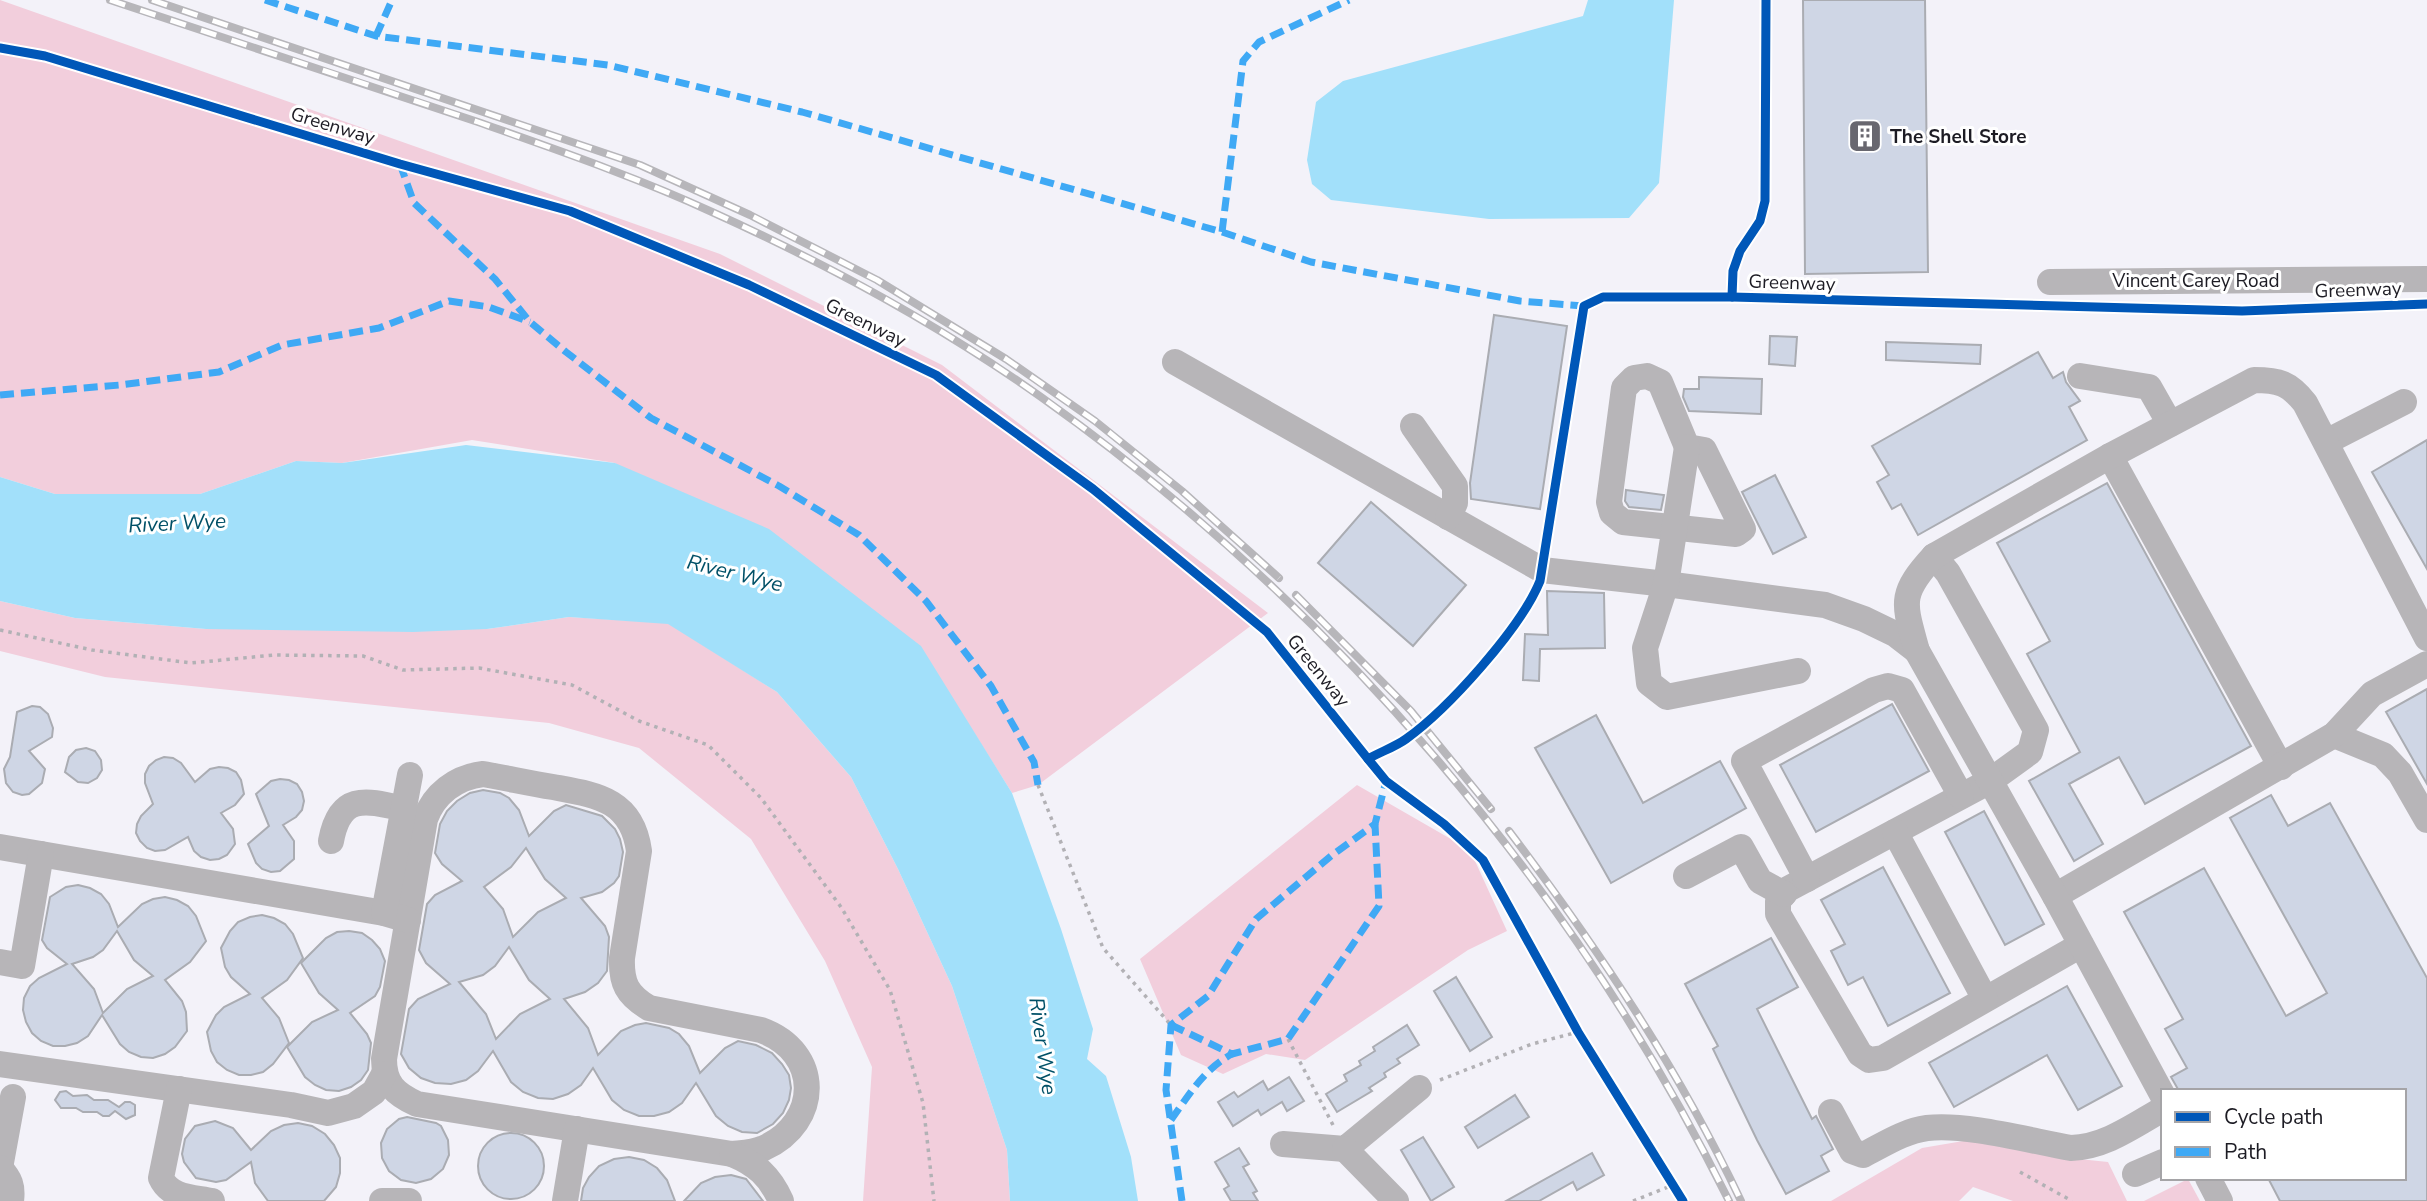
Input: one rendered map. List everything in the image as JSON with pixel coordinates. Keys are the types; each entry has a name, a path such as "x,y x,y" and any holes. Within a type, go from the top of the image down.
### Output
{"street":[{"name":"Vincent Carey Road","path":"2050,282 2427,279"},
{"path":"1175,362 1542,570 1666,583 1825,605 1895,634 1917,651"},
{"path":"1687,447 1704,450 1743,529 1736,534 1675,527 1623,522 1612,513 1609,502 1624,388 1634,378 1647,376 1660,382 1687,447 1675,527 1666,583 1645,648 1649,683 1667,697 1798,671"},
{"path":"2080,376 2149,387 2170,425"},
{"path":"2161,1092 2055,896 1917,651 1905,607 1914,578 1934,556 2110,456 2253,380 2274,380 2294,389 2305,403 2427,638"},
{"path":"2326,442 2404,402"},
{"path":"1413,426 1455,486 1455,503 1448,517"},
{"path":"2110,456 2281,768"},
{"path":"1934,556 1948,573 2036,730 2030,752 1990,781 1807,879 1777,901 1778,914 1860,1054 1869,1060 1883,1058 2081,945"},
{"path":"2055,896 2334,735 2372,694 2427,664"},
{"path":"1807,879 1744,761 1874,690 1888,686 1902,690 1961,796"},
{"path":"2334,735 2383,755 2400,773 2427,820"},
{"path":"396,916 430,805 437,796 458,782 483,774 605,799 630,821 637,835 639,851 622,958 621,976 627,989 638,1002 660,1012 761,1030 773,1035 796,1055 805,1069 808,1083 806,1099 790,1129 764,1148 751,1153 732,1154 417,1104 400,1096 390,1087 384,1074 384,1059 404,809 410,775"},
{"path":"331,841 335,822 345,807 360,801 404,809"},
{"path":"1895,832 1985,999"},
{"path":"0,847 396,916"},
{"path":"1686,876 1741,847 1760,881 1784,894"},
{"path":"0,962 22,966 41,854"},
{"path":"0,1065 290,1105 328,1113 354,1106 374,1092 384,1074"},
{"path":"1345,1149 1419,1088"},
{"path":"179,1090 161,1178 167,1189 174,1194 212,1201"},
{"path":"11,1201 10,1179 0,1168 13,1097"},
{"path":"1831,1112 1852,1151 1863,1155 1908,1133 1926,1128 1951,1127 2071,1148 2090,1148 2161,1110"},
{"path":"565,1201 577,1129"},
{"path":"1283,1144 1345,1149 1396,1201"},
{"path":"732,1154 761,1169 781,1201"},
{"path":"2135,1174 2161,1163"},
{"path":"2209,1180 2220,1201"},
{"path":"382,1201 409,1201"}],"path":[{"path":"1038,785 1103,948 1171,1025"},
{"path":"1571,1019 1585,1043"},
{"path":"1419,1088 1532,1044 1578,1032"},
{"path":"1288,1038 1345,1149"},
{"path":"2020,1172 2071,1201"},
{"path":"1633,1201 1676,1189 1666,1173"}],"shaded area":[{"path":"0,0 720,254 942,365 1268,613 1038,785 1012,793 973,731 615,463 472,440 342,463 296,461 200,494 55,494 0,477"},
{"path":"0,601 75,618 206,629 487,629 569,617 668,623 777,692 851,777 898,869 952,986 1007,1150 1010,1201 863,1201 872,1067 825,961 751,839 639,748 549,723 105,677 0,651"},
{"path":"1357,785 1470,850 1507,931 1468,950 1305,1060 1266,1054 1223,1074 1181,1055 1140,959"},
{"path":"1975,1139 2060,1157 2108,1162 2127,1201 2013,1201 1973,1187 1959,1201 1831,1201 1922,1148"},
{"path":"2189,1180 2200,1201 2144,1201"}],"water":[{"path":"1588,0 1674,0 1659,183 1629,218 1489,219 1331,200 1312,184 1307,160 1316,102 1343,81 1583,16"},
{"name":"River Wye","path":"466,445 615,463 769,529 921,646 1012,793 1061,929 1093,1029 1087,1059 1106,1076 1131,1157 1138,1201 1010,1201 1007,1150 952,986 898,869 851,777 777,692 668,624 569,617 487,629 413,632 206,629 75,618 0,601 0,477 55,494 200,494 296,461 342,463"}],"building":[{"name":"The Shell Store","path":"1803,0 1925,0 1928,272 1805,274"},
{"path":"1494,315 1567,326 1540,509 1471,499 1470,483"},
{"path":"1770,336 1797,337 1795,366 1769,364"},
{"path":"1886,342 1981,345 1980,364 1886,360"},
{"path":"2038,352 2053,378 2063,372 2066,382 2080,401 2069,407 2087,440 1918,535 1901,504 1892,509 1877,482 1889,475 1872,446"},
{"path":"1699,377 1762,379 1761,414 1689,411 1683,397 1684,389 1699,389"},
{"path":"2427,440 2427,569 2372,472"},
{"path":"1775,475 1806,537 1773,554 1742,492"},
{"path":"2107,483 2251,746 2145,804 2119,757 2069,784 2103,844 2074,861 2029,781 2080,752 2027,654 2050,641 1997,543"},
{"path":"1626,490 1664,495 1661,510 1629,507 1625,501"},
{"path":"1371,502 1466,585 1413,646 1318,563"},
{"path":"1547,591 1604,593 1605,648 1540,649 1539,681 1523,680 1525,634 1548,635"},
{"path":"2427,689 2427,784 2386,712"},
{"path":"1892,704 1929,771 1816,832 1780,765"},
{"path":"32,706 40,707 48,714 53,728 52,737 29,751 45,769 42,783 29,794 22,795 13,792 6,783 4,769 10,757 17,712"},
{"path":"1596,715 1643,803 1720,761 1746,808 1611,883 1535,748"},
{"path":"86,748 95,751 101,760 102,770 97,778 88,783 78,782 65,772 69,757 76,750"},
{"path":"164,757 181,763 195,782 210,769 228,768 236,772 244,794 235,805 221,813 233,829 235,844 227,855 210,860 201,857 194,851 188,837 165,850 155,851 140,841 136,833 137,824 153,804 145,783 145,774 149,766"},
{"path":"280,779 297,784 304,801 302,810 296,817 283,825 294,841 294,859 280,871 271,872 256,863 248,844 269,826 256,794 271,781"},
{"path":"483,790 500,793 509,798 519,810 529,836 554,811 566,805 602,816 615,829 623,852 619,876 602,892 581,898 605,926 609,937 607,971 598,983 585,992 564,999 588,1028 598,1055 621,1031 646,1023 669,1028 679,1034 689,1046 700,1073 725,1048 738,1041 756,1045 772,1053 789,1075 791,1088 783,1113 773,1124 757,1133 742,1132 728,1126 716,1116 696,1083 682,1103 669,1112 639,1116 624,1110 612,1100 593,1068 581,1085 568,1094 553,1099 538,1098 523,1092 511,1082 493,1051 478,1071 466,1080 451,1084 435,1083 421,1078 409,1068 401,1054 409,1009 418,999 450,984 426,963 419,950 427,904 435,895 462,881 442,864 435,853 440,824 447,811 470,793","holes":["526,848 545,879 566,898 538,912 513,937 503,909 484,887 511,867","509,947 529,980 550,999 520,1014 496,1039 486,1014 459,982 483,975 495,966"]},
{"path":"2271,795 2288,826 2330,803 2427,978 2427,1201 2280,1201 2269,1180 2406,1180 2406,1089 2178,1089 2171,1077 2187,1068 2165,1029 2183,1019 2124,912 2204,868 2286,1016 2327,993 2230,818"},
{"path":"1984,811 2044,924 2005,945 1945,832"},
{"path":"1883,867 1950,993 1888,1026 1863,977 1848,985 1831,951 1845,944 1821,900"},
{"path":"78,885 101,894 109,904 118,927 142,904 165,897 188,906 196,916 206,941 190,962 165,980 182,1001 186,1012 187,1031 175,1047 165,1054 153,1058 129,1052 120,1044 102,1015 88,1036 77,1043 53,1046 32,1033 23,1010 24,998 30,986 39,978 67,964 47,948 42,940 50,897 66,887","holes":["117,931 134,960 153,976 127,989 103,1013 94,989 72,964 93,957 103,950"]},
{"path":"262,915 285,924 293,934 303,958 287,980 262,998 279,1018 289,1043 273,1064 263,1072 239,1075 217,1062 211,1051 207,1032 216,1015 224,1007 250,994 231,977 225,967 221,948 238,922"},
{"path":"337,932 362,933 372,940 385,961 380,987 375,996 350,1013 371,1043 368,1070 361,1080 351,1087 339,1091 326,1090 305,1077 287,1047 312,1022 338,1010 319,993 301,963 326,938"},
{"path":"1771,938 1798,987 1757,1009 1812,1119 1816,1116 1833,1149 1821,1156 1829,1171 1786,1194 1713,1049 1718,1046 1685,984"},
{"path":"1456,977 1492,1037 1470,1051 1434,991"},
{"path":"2067,986 2122,1086 2078,1110 2047,1055 1954,1107 1929,1063"},
{"path":"1407,1025 1419,1045 1397,1059 1400,1063 1384,1073 1386,1077 1369,1088 1372,1091 1337,1112 1326,1094 1347,1081 1344,1075 1361,1065 1359,1061 1375,1051 1373,1047"},
{"path":"1289,1077 1304,1101 1287,1111 1282,1102 1261,1115 1258,1110 1233,1126 1218,1102 1234,1092 1238,1097 1263,1081 1268,1090"},
{"path":"66,1091 73,1096 87,1095 94,1100 108,1100 119,1107 130,1102 135,1105 135,1115 126,1119 115,1111 109,1116 103,1116 97,1112 83,1112 76,1108 61,1108 55,1100 60,1092"},
{"path":"1515,1095 1529,1117 1478,1148 1465,1127"},
{"path":"407,1117 436,1123 441,1126 448,1140 449,1155 443,1169 431,1179 416,1183 401,1180 389,1171 382,1158 381,1143 387,1129 399,1119"},
{"path":"215,1121 233,1128 251,1150 271,1131 284,1125 298,1123 312,1126 325,1134 340,1158 336,1187 324,1201 268,1201 255,1183 251,1162 226,1180 216,1182 196,1178 184,1162 182,1154 185,1139 195,1126"},
{"path":"504,1133 518,1133 530,1138 539,1147 544,1166 542,1179 535,1190 518,1199 504,1199 492,1194 483,1185 478,1173 478,1159 483,1147 492,1138"},
{"path":"1423,1137 1454,1187 1431,1201 1401,1150"},
{"path":"1239,1148 1249,1164 1243,1167 1257,1191 1253,1193 1258,1201 1231,1201 1224,1189 1229,1186 1215,1162"},
{"path":"1592,1153 1604,1175 1577,1190 1573,1182 1539,1201 1506,1201"},
{"path":"629,1157 644,1160 657,1168 667,1180 675,1201 581,1201 583,1188 599,1166 614,1159"},
{"path":"731,1175 746,1179 763,1201 684,1201 701,1183 715,1177"}],"railway":[{"path":"110,0 478,122 596,164 683,199 755,232 881,297 922,320 1041,397 1147,478 1249,565 1344,658 1434,757 1518,861 1596,970 1666,1083 1729,1201"},
{"path":"152,0 640,165 750,215 877,280 1006,359 1095,421 1182,491 1279,578"},
{"path":"1296,595 1411,711 1491,809"},
{"path":"1509,831 1574,919 1635,1010 1691,1104 1741,1201"}],"marked path":[{"path":"265,0 376,36 608,65 802,112 1222,232 1311,262 1520,301 1584,306"},
{"path":"376,36 392,0"},
{"path":"1222,232 1243,61 1259,42 1349,0"},
{"path":"400,164 414,203 495,279 530,322 566,352 651,418 779,486 859,535 926,601 991,686 1034,762 1038,785"},
{"path":"0,395 120,385 219,372 282,345 379,328 449,301 489,307 530,322"},
{"path":"1182,1201 1166,1090 1171,1025 1208,996 1256,919 1331,856 1375,824 1386,781"},
{"path":"1171,1025 1232,1054 1288,1039 1379,906 1375,824"},
{"path":"1171,1120 1205,1075 1232,1054"}],"cycle path":[{"path":"1732,297 1733,271 1740,251 1760,221 1765,201 1766,0"},
{"name":"Greenway","path":"0,48 45,56 400,164 570,211 749,285 936,375 1093,489 1267,632 1368,759 1406,739 1442,708 1482,666 1531,600 1540,581 1584,306 1603,297 1732,297 2242,311 2427,304"},
{"path":"1368,759 1386,781 1444,824 1483,860 1578,1032 1683,1201"}],"place":[{"name":"The Shell Store","path":"1865,136"}]}
